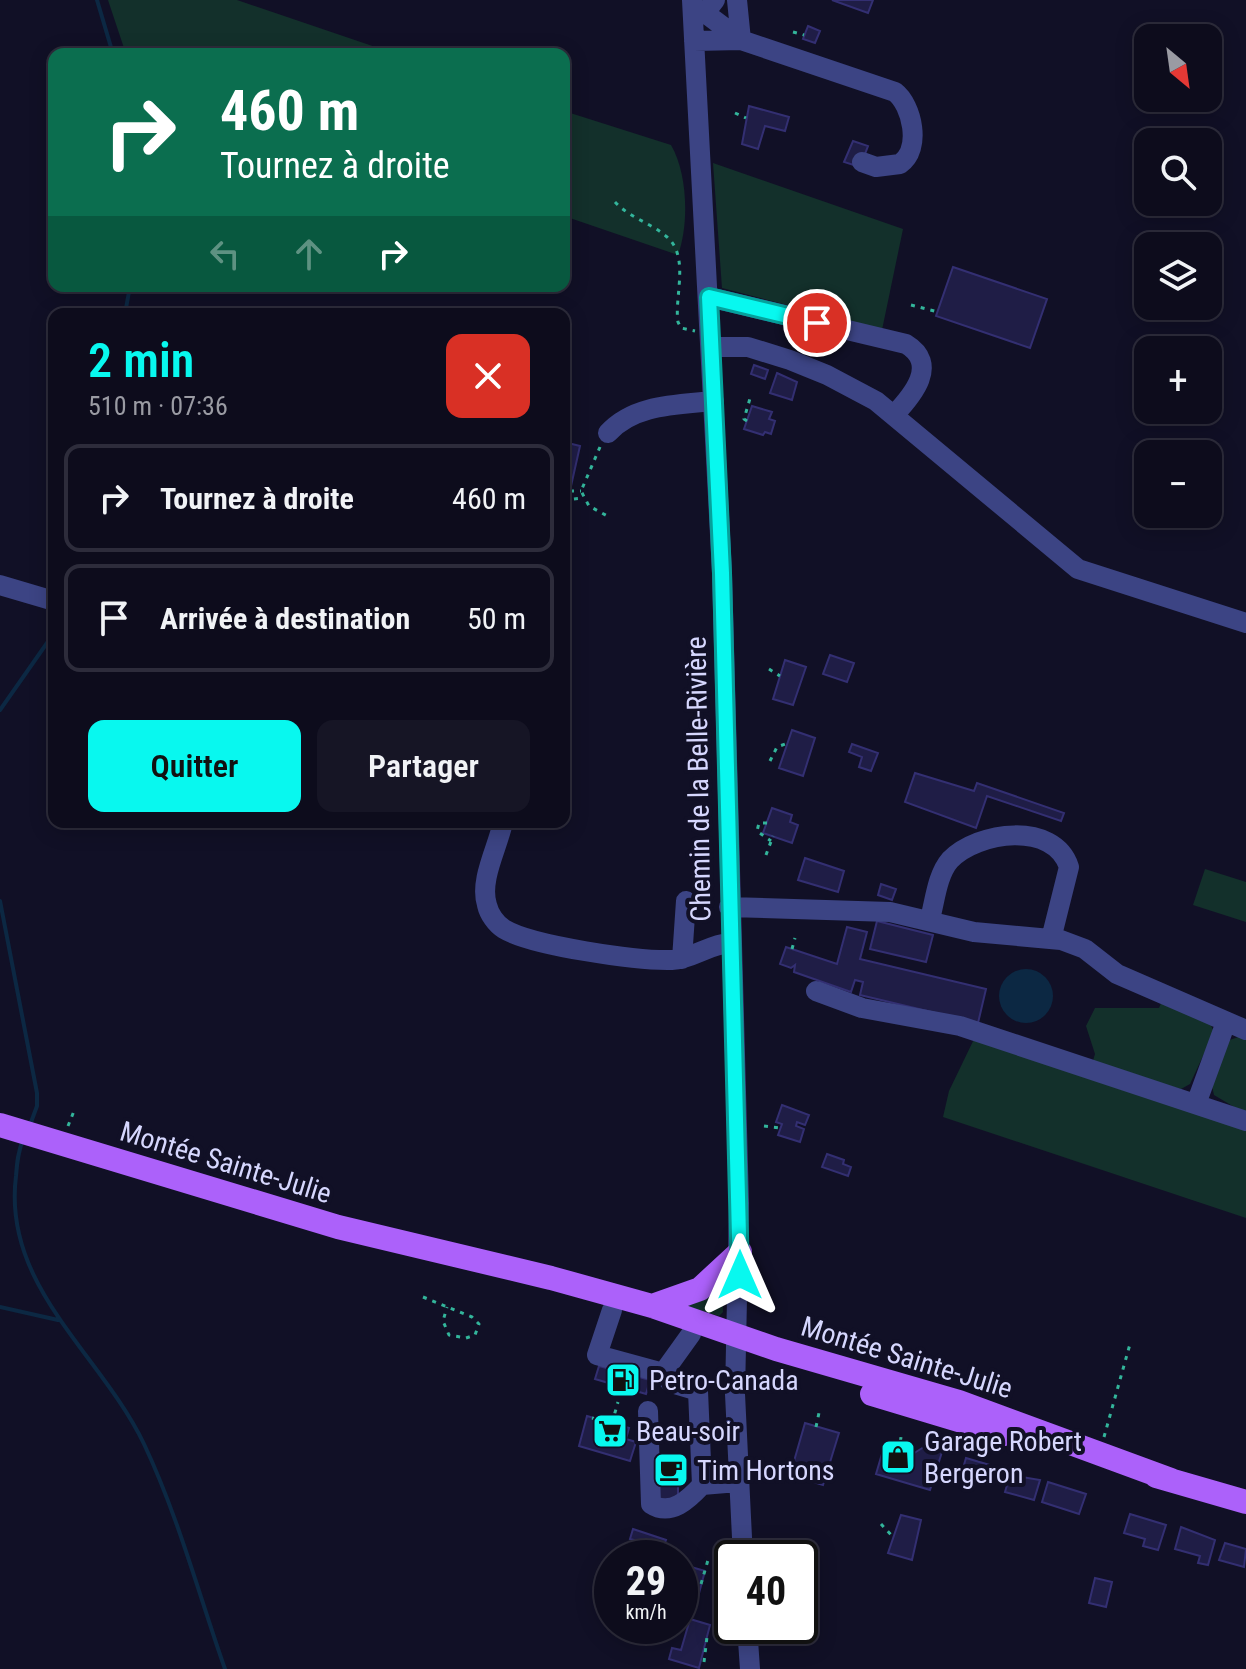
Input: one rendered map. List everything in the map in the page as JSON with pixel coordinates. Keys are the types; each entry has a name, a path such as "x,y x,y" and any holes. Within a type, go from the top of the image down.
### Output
{"main road":[{"name":"Montée Sainte-Julie","path":"6,1127 338,1227 652,1306 738,1343 1060,1450 1246,1502"},
{"name":"Montée Sainte-Julie","path":"437,1250 691,1334 738,1343 959,1402 1100,1451 1171,1480"},
{"path":"652,1306 700,1289 740,1252"}],"street":[{"path":"737,0 741,40"},
{"path":"701,6 741,40"},
{"name":"Chemin de la Belle-Rivière","path":"701,6 694,41 714,401 740,1252 735,1394 742,1540"},
{"path":"694,41 741,40 900,96 914,132 910,155 900,164 881,167 862,162"},
{"path":"709,297 906,344 917,351 924,366 922,374 917,387 894,415"},
{"path":"711,339 790,360 827,375 894,415 1078,569 1246,623"},
{"path":"608,433 617,423 636,413 714,401"},
{"path":"0,585 48,599"},
{"path":"502,828 485,897 492,916 505,930 534,940 637,958 682,959 713,945 730,943"},
{"path":"930,919 945,867 958,854 992,838 1030,836 1059,850 1069,867 1051,939"},
{"path":"682,959 686,901"},
{"path":"729,907 844,909 930,919 974,932 1075,943 1117,974 1246,1030"},
{"path":"816,991 862,1008 960,1026 1246,1121"},
{"path":"1196,1104 1226,1022"},
{"path":"612,1310 597,1355 663,1373 671,1383 698,1391 702,1485"},
{"path":"663,1373 691,1334"},
{"path":"699,1408 719,1403 735,1394"},
{"path":"648,1411 651,1504 657,1508 680,1506 702,1485 738,1482"},
{"path":"748,1644 750,1669"}],"path":[{"path":"793,32 804,35"},
{"path":"735,113 746,118"},
{"path":"615,202 624,212 667,237 675,248 679,275 678,322 689,331 711,339"},
{"path":"911,305 938,312"},
{"path":"747,421 744,419 751,395"},
{"path":"608,433 581,491 595,511 611,518"},
{"path":"570,491 581,491"},
{"path":"570,499 583,498"},
{"path":"769,669 780,676"},
{"path":"770,761 777,747 788,743"},
{"path":"766,855 772,838 757,831 759,823 767,823"},
{"path":"792,949 795,938"},
{"path":"764,1126 781,1128"},
{"path":"423,1297 472,1317 479,1324 475,1335 466,1338 449,1335 443,1321 447,1307"},
{"path":"1100,1451 1130,1344"},
{"path":"612,1423 618,1402"},
{"path":"816,1427 820,1408"},
{"path":"592,1418 629,1428"},
{"path":"899,1451 901,1437"},
{"path":"678,1456 678,1491"},
{"path":"881,1524 893,1537"},
{"path":"701,1584 708,1560"},
{"path":"704,1662 707,1637"}],"green space":[{"path":"108,0 237,0 378,48 124,48"},
{"path":"570,113 671,145 681,170 685,200 684,229 678,255 570,218"},
{"path":"713,163 903,229 882,330 722,288"},
{"path":"1205,869 1246,882 1246,922 1193,905"},
{"path":"1162,1001 1210,1023 1214,1032 1190,1084 1181,1089 1092,1064 1095,1054 1086,1026 1095,1008 1159,1008"},
{"path":"976,1035 1246,1124 1246,1218 943,1117 949,1091"},
{"path":"1241,1036 1246,1038 1246,1114 1214,1095 1211,1082 1227,1041"},
{"path":"722,1285 723,1312 719,1316 682,1305"}],"water":[{"path":"1026,969 1045,977 1053,996 1045,1015 1026,1023 1007,1015 999,996 1007,977"}],"building":[{"path":"832,0 873,0 868,13"},
{"path":"808,26 820,31 815,43 803,39"},
{"path":"749,106 789,117 785,131 765,126 758,149 742,144"},
{"path":"853,141 868,146 860,167 844,162"},
{"path":"953,267 1047,299 1030,348 936,316"},
{"path":"754,365 768,370 765,379 751,374"},
{"path":"777,373 797,382 792,400 770,393"},
{"path":"752,406 772,412 769,419 775,421 771,434 765,432 763,435 744,429"},
{"path":"570,444 580,446 570,491"},
{"path":"830,655 854,663 847,682 823,674"},
{"path":"785,660 806,667 793,705 773,699"},
{"path":"792,730 815,738 803,776 779,768"},
{"path":"852,744 878,753 871,771 859,767 862,757 849,752"},
{"path":"915,773 974,791 977,783 1064,813 1061,821 987,796 976,828 905,802"},
{"path":"772,808 792,815 790,822 798,825 792,843 763,833"},
{"path":"805,858 844,871 838,892 798,880"},
{"path":"881,884 896,889 892,900 878,895"},
{"path":"877,921 933,935 926,962 870,949"},
{"path":"847,927 867,932 860,959 986,989 978,1023 860,995 863,982 855,980 851,992 794,972 795,965 791,968 780,964 786,947 837,964"},
{"path":"782,1105 809,1115 805,1125 797,1122 796,1126 804,1129 800,1142 778,1135 782,1124 776,1122"},
{"path":"827,1154 844,1160 843,1164 851,1167 848,1176 822,1167"},
{"name":"Petro-Canada","path":"599,1366 650,1380 646,1394 595,1379"},
{"path":"587,1416 629,1428 626,1439 636,1442 630,1461 579,1446"},
{"path":"805,1423 839,1433 823,1485 790,1475"},
{"path":"884,1447 911,1455 924,1447 942,1452 930,1490 876,1474"},
{"path":"678,1456 678,1502 656,1503 656,1457"},
{"path":"966,1458 993,1466 988,1483 961,1475"},
{"path":"1010,1475 1040,1480 1034,1500 1005,1492"},
{"path":"1048,1482 1086,1494 1079,1514 1042,1502"},
{"path":"1130,1514 1166,1525 1158,1550 1143,1546 1145,1539 1124,1533"},
{"path":"901,1515 921,1520 912,1560 888,1553"},
{"path":"1181,1527 1215,1540 1208,1565 1198,1563 1200,1556 1175,1549"},
{"path":"633,1529 666,1540 634,1540 630,1539"},
{"path":"1225,1543 1246,1549 1244,1567 1219,1560"},
{"path":"698,1569 705,1571 698,1597"},
{"path":"1095,1578 1112,1582 1106,1607 1089,1603"},
{"path":"698,1621 710,1625 699,1668 669,1659 672,1648 681,1650 683,1644 698,1644"}],"waterway":[{"path":"97,0 111,48"},
{"path":"126,308 129,292"},
{"path":"0,710 48,642"},
{"path":"0,901 37,1093 37,1106 30,1125"},
{"path":"23,1140 17,1166 16,1215 24,1252 59,1318 126,1411 144,1444 178,1527 225,1669"},
{"path":"0,1307 58,1320"}],"place":[{"name":"Petro-Canada","path":"623,1380"},
{"name":"Beau-soir","path":"610,1431"},
{"name":"Garage Robert Bergeron","path":"898,1457"},
{"name":"Tim Hortons","path":"671,1470"}],"route":[{"path":"740,1275 722,573 709,297 817,323"}]}
